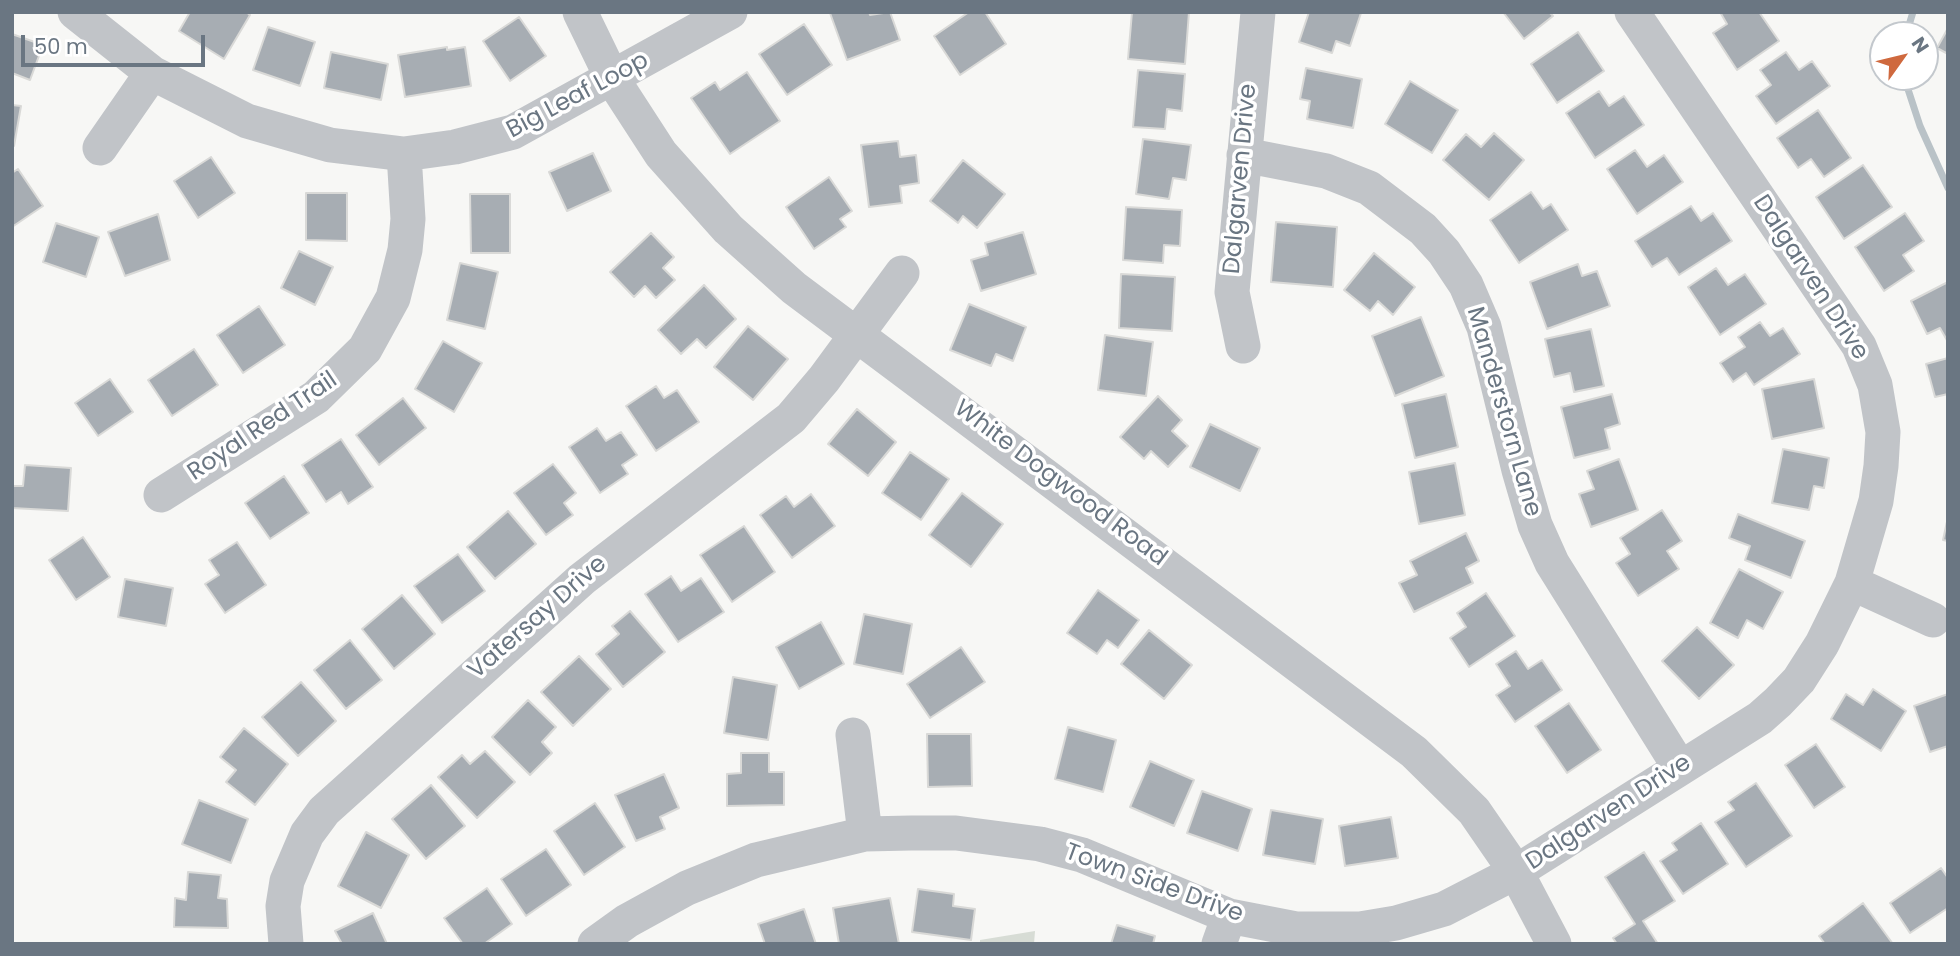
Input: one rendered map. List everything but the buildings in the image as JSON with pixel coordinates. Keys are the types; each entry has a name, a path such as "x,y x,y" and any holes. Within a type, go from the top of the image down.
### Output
{"street":[{"name":"Big Leaf Loop","path":"75,12 152,73 217,107 277,132 330,145 404,154 455,147 513,132 613,80 730,12"},
{"name":"White Dogwood Road","path":"580,12 613,80 661,155 728,229 794,288 1414,752 1474,811 1516,872 1554,944"},
{"name":"Dalgarven Drive","path":"1243,346 1232,292 1258,12"},
{"name":"Dalgarven Drive","path":"1516,872 1760,718 1799,680 1822,644 1852,583 1876,501 1881,466 1883,432 1875,385 1859,346 1632,12"},
{"path":"100,148 152,73"},
{"name":"Royal Red Trail","path":"161,495 316,397 365,349 393,298 403,261 408,219 404,154"},
{"name":"Manderstorn Lane","path":"1244,155 1326,171 1369,188 1423,229 1444,253 1466,285 1484,327 1522,481 1535,525 1552,563 1680,768"},
{"name":"Vatersay Drive","path":"285,944 283,906 287,881 307,834 324,811 582,579 791,418 824,379 902,273"},
{"path":"1852,583 1933,621"},
{"path":"853,735 865,834"},
{"name":"Town Side Drive","path":"594,944 647,910 717,874 790,850 865,834 956,833 1040,844 1082,855 1224,930 1360,929 1396,923 1444,909 1516,872"}],"shaded area":[{"path":"1035,931 1034,944 980,944 980,940"}],"waterway":[{"path":"1910,21 1913,12"},
{"path":"1909,91 1920,126 1948,188"}]}
